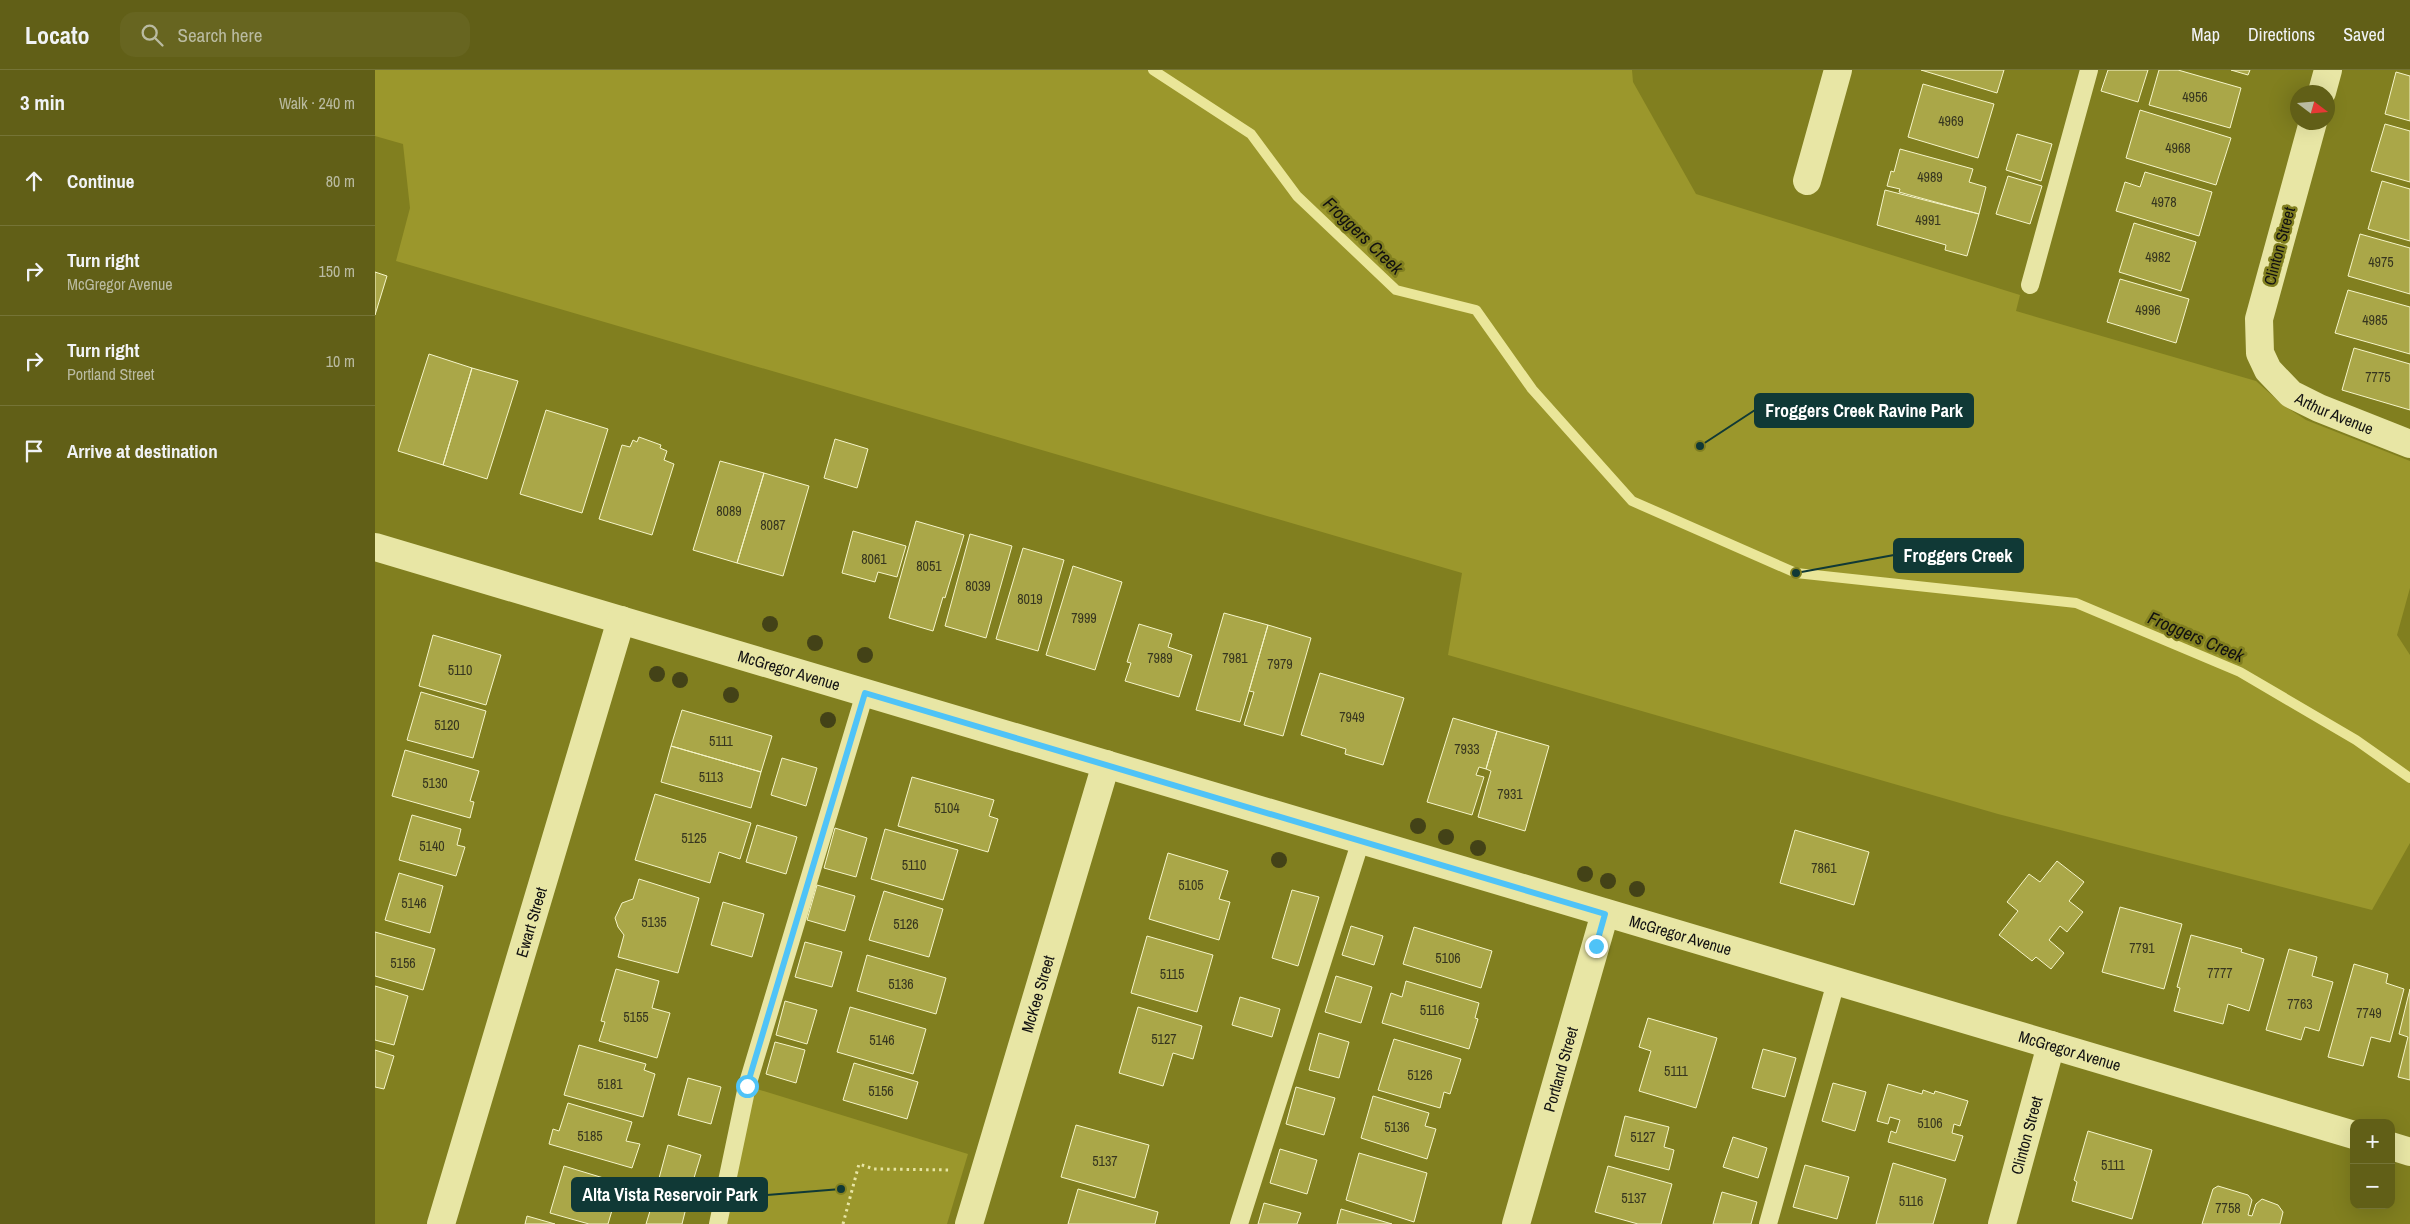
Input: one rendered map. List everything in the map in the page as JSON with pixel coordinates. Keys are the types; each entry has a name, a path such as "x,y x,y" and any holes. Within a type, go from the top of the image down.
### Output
{"street":[{"path":"1807,181 1839,70"},
{"path":"2324,85 2328,70"},
{"name":"Clinton Street","path":"2268,370 2260,353 2259,319 2311,130"},
{"name":"Arthur Avenue","path":"2268,370 2291,394 2319,408 2410,444"},
{"name":"McGregor Avenue","path":"376,550 621,620 1605,914 2350,1134"},
{"name":"Ewart Street","path":"441,1224 621,620"},
{"name":"McKee Street","path":"969,1224 1106,764"},
{"name":"Portland Street","path":"1516,1224 1605,914"},
{"name":"Clinton Street","path":"2002,1224 2051,1045"},
{"path":"2395,1147 2410,1152"}],"lane":[{"path":"2030,285 2089,70"},
{"path":"718,1224 747,1086 865,693"},
{"path":"1239,1224 1361,840"},
{"path":"1768,1224 1836,982"}],"path":[{"path":"843,1224 859,1164 874,1169 958,1170"}],"shaded area":[{"path":"375,70 1632,70 1633,82 1696,194 2020,295 2016,311 2256,381 2283,405 2306,420 2410,461 2410,588 2397,635 2410,655 2410,843 2372,910 1998,814 1448,655 1462,573 396,261 410,208 403,144 375,136"},
{"path":"747,1086 968,1154 947,1224 718,1224"}],"building":[{"path":"1921,70 2004,70 1997,93"},
{"path":"2108,70 2148,70 2138,102 2101,91"},
{"path":"2159,70 2178,70 2241,88 2230,128 2149,105"},
{"path":"2231,70 2250,70 2248,75"},
{"path":"2396,72 2410,76 2410,121 2385,114"},
{"path":"1923,84 1994,104 1978,158 1908,137"},
{"path":"2140,110 2231,138 2216,185 2126,158"},
{"path":"2385,124 2410,131 2410,182 2371,171"},
{"path":"2017,134 2052,144 2041,181 2006,170"},
{"path":"1900,149 1973,169 1969,182 1986,187 1979,214 1899,192 1900,189 1887,186 1891,171 1894,172"},
{"path":"2145,172 2212,192 2199,236 2116,211 2125,182 2140,187"},
{"path":"2008,176 2042,186 2030,224 1996,214"},
{"path":"2382,181 2410,189 2410,241 2368,229"},
{"path":"1885,190 1979,214 1967,256 1945,250 1946,245 1877,225"},
{"path":"2134,223 2196,242 2181,291 2119,272"},
{"path":"2360,234 2410,248 2410,294 2348,276"},
{"path":"375,272 387,276 375,315"},
{"path":"2120,279 2189,299 2176,343 2107,322"},
{"path":"2348,290 2410,307 2410,354 2335,333"},
{"path":"2354,348 2410,364 2410,410 2342,390"},
{"path":"429,354 472,368 443,465 398,451"},
{"path":"472,368 518,381 487,479 443,465"},
{"path":"546,410 608,429 582,513 520,494"},
{"path":"639,437 661,445 660,448 667,451 664,460 674,464 652,535 599,519 622,445 630,447 633,440 637,442"},
{"path":"835,439 868,449 857,488 824,478"},
{"path":"720,461 764,473 737,563 693,550"},
{"path":"764,473 809,486 783,576 737,563"},
{"path":"916,521 964,535 933,631 889,618"},
{"path":"853,531 906,546 897,577 878,572 875,582 842,573"},
{"path":"970,534 1012,546 986,638 945,626"},
{"path":"1023,548 1064,560 1038,651 996,639"},
{"path":"1073,566 1122,582 1095,670 1046,655"},
{"path":"1224,613 1268,625 1240,722 1196,710"},
{"path":"1139,624 1172,634 1168,647 1192,655 1179,697 1125,681 1131,663 1127,662"},
{"path":"1268,625 1311,638 1283,736 1244,725 1254,692 1249,691"},
{"path":"433,635 501,655 486,705 419,686"},
{"path":"1320,673 1404,698 1383,765 1345,754 1346,749 1301,735"},
{"path":"421,692 486,711 473,758 407,740"},
{"path":"682,710 772,736 761,772 671,746"},
{"path":"1453,718 1497,731 1486,769 1479,767 1476,775 1484,777 1472,815 1427,802"},
{"path":"1497,731 1549,746 1525,831 1478,817 1491,771 1486,769"},
{"path":"671,746 761,772 751,808 661,782"},
{"path":"405,750 479,771 470,801 474,802 470,818 392,796"},
{"path":"782,758 817,768 806,806 771,795"},
{"path":"912,777 994,800 989,816 998,819 988,852 898,826"},
{"path":"655,794 751,823 740,859 719,852 710,883 635,860"},
{"path":"412,815 461,829 457,845 465,847 456,876 399,860"},
{"path":"757,825 797,837 786,874 746,862"},
{"path":"835,828 867,838 856,877 824,868"},
{"path":"885,829 958,850 943,900 871,879"},
{"path":"1795,830 1869,852 1854,905 1780,883"},
{"path":"1168,853 1228,871 1219,899 1230,902 1219,940 1149,919"},
{"path":"2057,861 2084,882 2069,901 2083,912 2067,932 2060,926 2049,940 2064,953 2051,969 2036,957 2032,961 1999,935 2018,911 2007,902 2029,874 2040,882"},
{"path":"399,873 443,886 430,933 385,920"},
{"path":"639,879 699,898 678,973 618,957 624,935 618,927 615,918 622,903 633,899"},
{"path":"817,885 855,896 845,931 807,920"},
{"path":"1292,890 1319,897 1298,966 1272,958"},
{"path":"884,891 943,909 929,957 869,940"},
{"path":"723,902 764,914 752,957 711,945"},
{"path":"2120,907 2182,924 2164,989 2102,972"},
{"path":"1351,926 1383,936 1374,965 1342,955"},
{"path":"1414,927 1492,951 1481,988 1403,964"},
{"path":"375,932 435,949 423,990 375,976"},
{"path":"2191,935 2242,949 2241,952 2264,959 2249,1011 2228,1004 2223,1024 2174,1011 2180,988 2177,987"},
{"path":"1147,936 1213,955 1197,1012 1131,993"},
{"path":"805,942 842,952 832,987 795,977"},
{"path":"2289,949 2317,957 2312,976 2333,982 2319,1031 2305,1027 2301,1040 2266,1030"},
{"path":"867,955 946,978 936,1014 857,991"},
{"path":"2354,964 2388,974 2386,983 2404,989 2390,1042 2371,1037 2363,1066 2328,1057"},
{"path":"616,969 659,981 652,1008 670,1013 657,1058 599,1041 605,1022 601,1021"},
{"path":"1336,976 1372,987 1361,1023 1325,1012"},
{"path":"1406,981 1479,1003 1475,1018 1478,1019 1469,1049 1382,1023 1391,993 1402,997"},
{"path":"375,986 408,996 394,1045 375,1040"},
{"path":"2410,989 2410,1080 2398,1077 2408,1037 2399,1034"},
{"path":"1240,997 1280,1009 1272,1037 1232,1025"},
{"path":"785,1001 817,1010 807,1044 776,1035"},
{"path":"850,1007 926,1029 913,1074 837,1052"},
{"path":"1138,1007 1202,1026 1193,1059 1173,1053 1163,1086 1119,1073"},
{"path":"1648,1018 1717,1038 1696,1108 1639,1091 1651,1051 1639,1047"},
{"path":"1319,1033 1349,1042 1339,1078 1309,1070"},
{"path":"1394,1039 1461,1059 1450,1094 1444,1092 1440,1108 1378,1090"},
{"path":"775,1042 805,1050 796,1083 766,1074"},
{"path":"579,1045 646,1064 644,1070 655,1074 643,1117 564,1095"},
{"path":"1763,1049 1796,1058 1785,1097 1752,1088"},
{"path":"375,1050 394,1056 384,1089 375,1087"},
{"path":"854,1063 918,1082 907,1119 843,1100"},
{"path":"688,1078 721,1087 711,1124 678,1115"},
{"path":"1833,1083 1866,1092 1855,1131 1822,1121"},
{"path":"1888,1084 1922,1094 1923,1090 1934,1094 1935,1091 1968,1101 1960,1126 1954,1124 1952,1133 1963,1136 1955,1161 1888,1142 1891,1131 1896,1133 1900,1120 1890,1117 1888,1124 1877,1121"},
{"path":"1296,1087 1335,1098 1324,1135 1286,1124"},
{"path":"1373,1096 1429,1113 1425,1126 1436,1129 1427,1159 1361,1138"},
{"path":"568,1103 632,1122 626,1141 640,1144 632,1168 549,1144 553,1129 559,1131"},
{"path":"1625,1116 1669,1127 1664,1147 1674,1150 1669,1170 1615,1156"},
{"path":"1076,1125 1149,1145 1135,1198 1061,1177"},
{"path":"2088,1131 2152,1150 2132,1219 2072,1201 2077,1182 2074,1180"},
{"path":"1733,1137 1767,1148 1758,1178 1723,1167"},
{"path":"668,1145 701,1155 690,1191 658,1182"},
{"path":"1280,1149 1317,1160 1307,1194 1270,1183"},
{"path":"1359,1153 1427,1173 1414,1222 1346,1200"},
{"path":"1893,1163 1946,1179 1933,1224 1876,1224"},
{"path":"1805,1165 1849,1177 1837,1219 1793,1207"},
{"path":"564,1166 620,1183 608,1224 589,1224 550,1213"},
{"path":"1608,1166 1672,1184 1661,1224 1638,1224 1595,1212"},
{"path":"2218,1186 2248,1195 2252,1200 2248,1215 2252,1216 2256,1204 2262,1199 2278,1205 2283,1212 2280,1224 2202,1224 2213,1189"},
{"path":"1078,1189 1158,1212 1155,1224 1068,1224"},
{"path":"1722,1192 1757,1202 1751,1224 1713,1224"},
{"path":"654,1198 686,1208 682,1224 646,1224"},
{"path":"1264,1203 1301,1213 1297,1224 1258,1224"},
{"path":"1341,1209 1392,1224 1337,1224"},
{"path":"527,1216 555,1224 525,1224"}],"waterway":[{"name":"Froggers Creek","path":"1153,70 1251,134 1297,196 1396,290 1476,310 1532,389 1632,501 1796,573 2076,603 2240,672 2356,740 2410,778"}],"place":[{"name":"Froggers Creek Ravine Park","path":"1700,446"},
{"name":"Froggers Creek","path":"1796,573"},
{"name":"Alta Vista Reservoir Park","path":"841,1189"}],"route":[{"path":"747,1086 865,693 1605,914 1596,946"}]}
